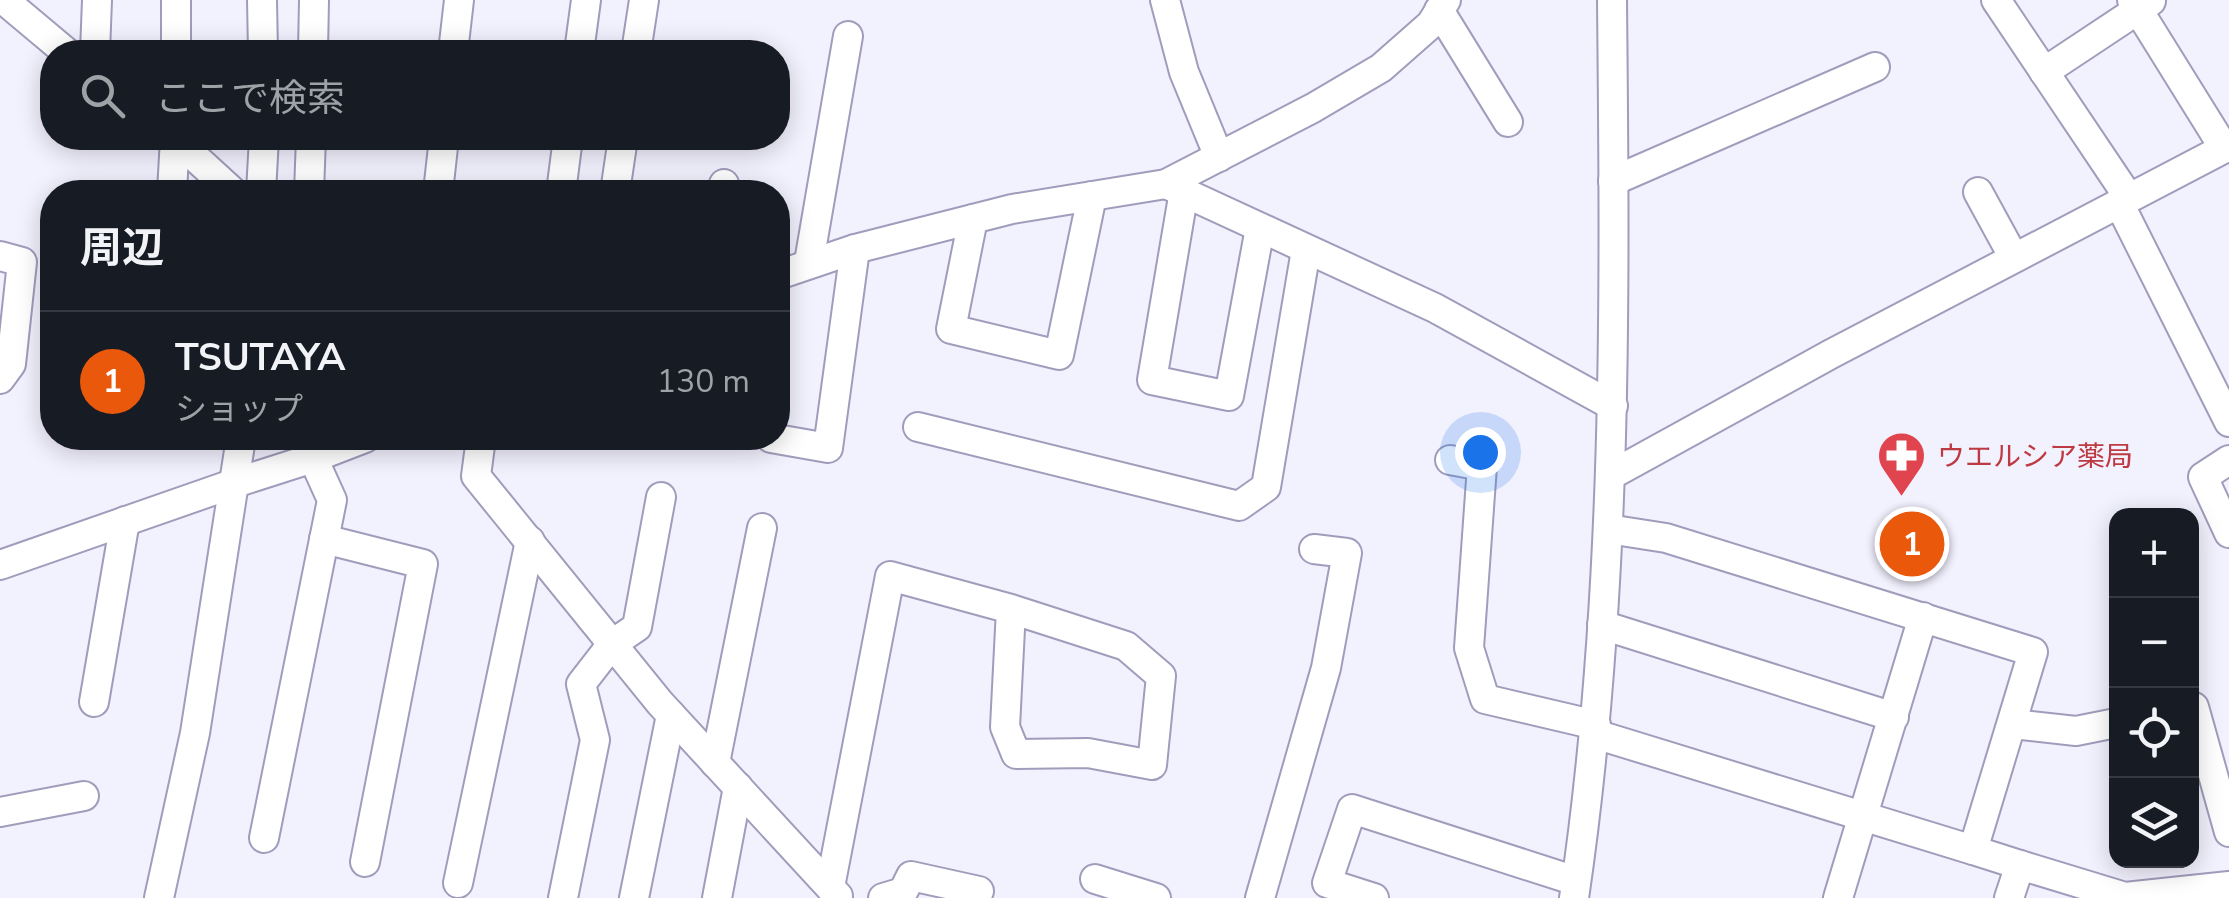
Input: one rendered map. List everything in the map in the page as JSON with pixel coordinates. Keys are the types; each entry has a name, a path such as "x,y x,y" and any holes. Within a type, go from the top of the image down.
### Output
{"street":[{"path":"5,0 52,40"},
{"path":"96,40 98,0"},
{"path":"176,0 176,40"},
{"path":"262,0 263,40"},
{"path":"313,40 314,0"},
{"path":"454,40 459,0"},
{"path":"581,40 586,0"},
{"path":"638,40 644,0"},
{"path":"1165,0 1184,72 1219,156"},
{"path":"1374,898 1327,883 1352,809 1575,890 1596,729 1611,476 1612,0"},
{"path":"1996,0 2124,200 2229,422"},
{"path":"1611,476 2226,147 2141,3 2044,72"},
{"path":"790,270 855,248 1012,209 1175,188 1219,156 1380,68 1431,24 1443,5 1508,122"},
{"path":"810,262 848,36"},
{"path":"1614,181 1875,67"},
{"path":"173,180 174,150"},
{"path":"188,150 220,180"},
{"path":"262,180 263,150"},
{"path":"309,180 311,150"},
{"path":"439,180 443,150"},
{"path":"563,180 566,150"},
{"path":"617,180 621,150"},
{"path":"1175,188 1435,308 1613,406"},
{"path":"1175,188 1152,380 1229,396 1260,228"},
{"path":"1978,192 2014,258"},
{"path":"974,219 950,329 1059,355 1092,196"},
{"path":"790,441 828,448 855,248"},
{"path":"918,427 1239,506 1266,487 1306,250"},
{"path":"0,256 22,262 11,364 0,379"},
{"path":"158,898 195,732 239,450"},
{"path":"0,566 323,450 332,500 264,838"},
{"path":"480,450 476,476 671,714 835,892"},
{"path":"1450,460 1482,466 1468,648 1485,698 1596,729 2125,898 2229,886"},
{"path":"2229,460 2203,477 2229,533"},
{"path":"563,898 595,740 581,684 612,644 637,628 662,497"},
{"path":"94,702 125,521"},
{"path":"716,763 762,528"},
{"path":"1608,529 1666,538 2033,652 1973,850"},
{"path":"324,539 423,564 366,862"},
{"path":"458,882 530,542"},
{"path":"1260,898 1326,668 1347,553 1314,549"},
{"path":"835,892 890,576 1011,609 1126,646 1161,676 1152,765 1088,753 1016,754 1005,727 1011,609"},
{"path":"1838,898 1923,618"},
{"path":"1602,625 1894,716"},
{"path":"634,898 671,714"},
{"path":"2012,724 2076,732 2109,725"},
{"path":"2199,725 2229,832"},
{"path":"717,898 738,787"},
{"path":"0,812 84,796"},
{"path":"2009,898 2020,865"},
{"path":"883,898 903,892 911,876 979,891"},
{"path":"1096,880 1156,898"}],"place":[{"name":"ウエルシア薬局","path":"1902,498"},
{"name":"TSUTAYA","path":"1912,544"}]}
